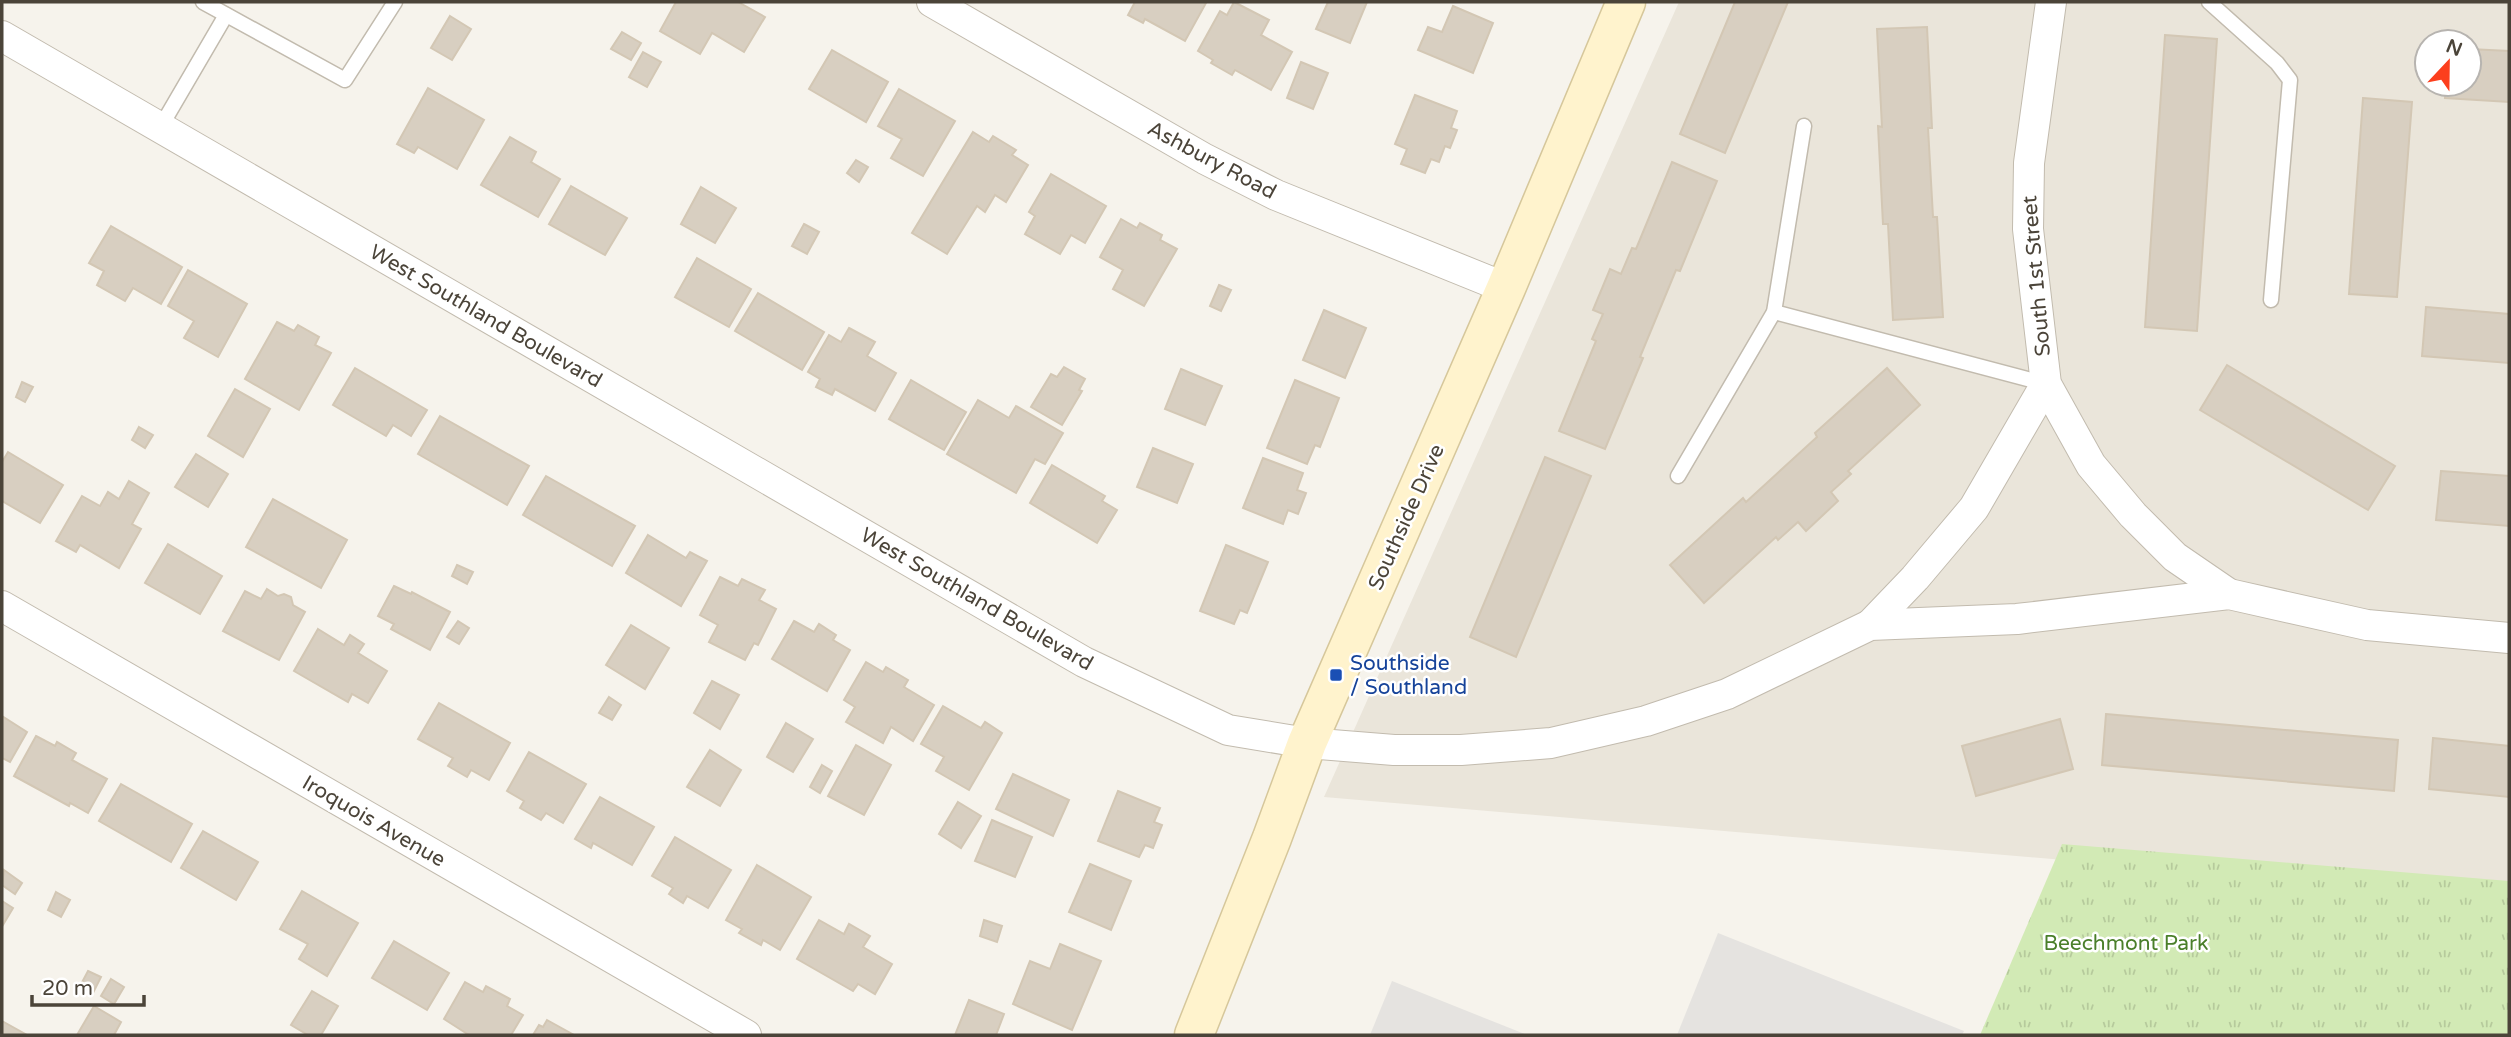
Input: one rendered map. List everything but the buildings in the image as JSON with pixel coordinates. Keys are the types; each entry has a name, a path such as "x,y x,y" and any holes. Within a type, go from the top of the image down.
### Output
{"main road":[{"name":"Southside Drive","path":"1194,1035 1307,743 1506,288 1626,2"}],"street":[{"name":"Ashbury Road","path":"932,2 1205,159 1276,195 1506,288"},
{"name":"South 1st Street","path":"2051,2 2029,163 2028,229 2046,384 2091,465 2133,515 2175,557 2229,594"},
{"name":"West Southland Boulevard","path":"2,36 1084,662 1228,730 1307,743 1394,750 1461,751 1551,743 1646,721 1727,694 1870,625 2017,618 2229,594"},
{"name":"South 1st Street","path":"1870,625 1915,579 1974,508 2046,384"},
{"path":"2229,594 2367,625 2509,638"},
{"name":"Iroquois Avenue","path":"2,606 746,1035"}],"lane":[{"path":"203,2 345,80 391,3"},
{"path":"2209,2 2277,62 2290,80 2271,300"},
{"path":"160,128 226,15"},
{"path":"1678,476 1774,312 1804,126"},
{"path":"1774,312 2046,384"}],"shaded area":[{"path":"1679,2 2509,2 2509,898 1324,797"},
{"path":"1718,933 1964,1031 1962,1035 1677,1035"},
{"path":"1392,981 1527,1035 1370,1035"}],"green space":[{"name":"Beechmont Park","path":"2062,844 2509,881 2509,1035 1980,1035"}],"place":[{"name":"Southside / Southland","path":"1336,675"}]}
